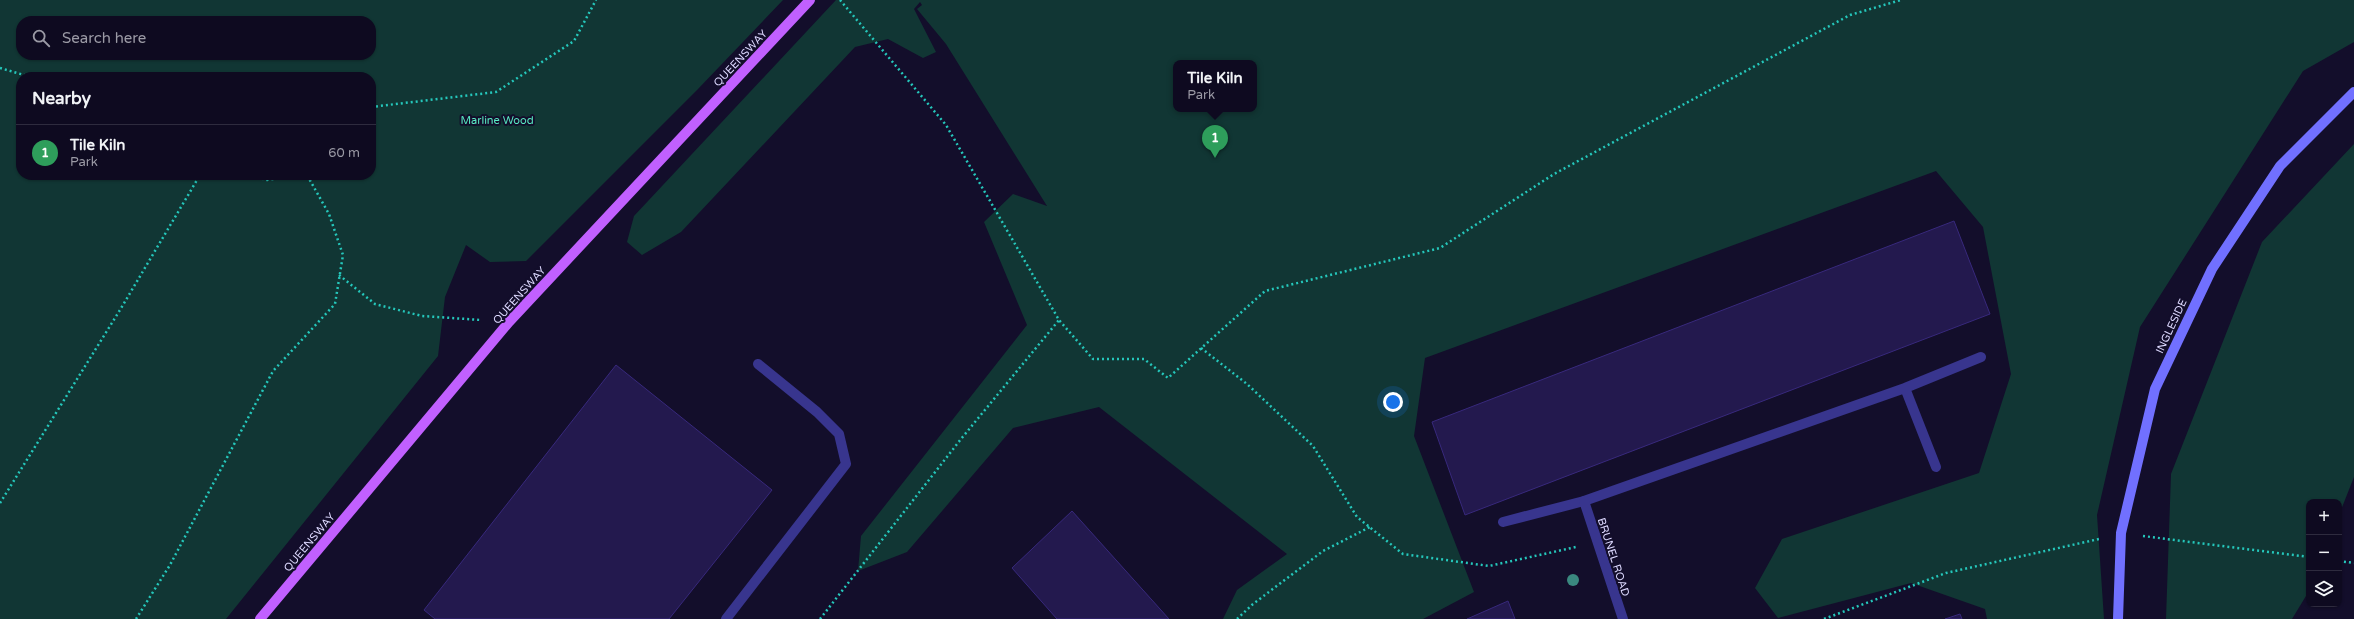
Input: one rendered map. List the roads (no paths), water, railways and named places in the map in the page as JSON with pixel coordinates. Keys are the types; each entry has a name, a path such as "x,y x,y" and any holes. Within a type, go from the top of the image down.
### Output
{"main road":[{"name":"QUEENSWAY","path":"260,619 509,322 810,0"}],"street":[{"name":"INGLESIDE","path":"2118,619 2121,533 2155,389 2212,269 2280,166 2354,92"},
{"path":"1503,522 1584,501 1905,388 1981,357"},
{"path":"726,619 846,464 839,434 817,412 758,364"},
{"path":"1905,388 1936,467"},
{"name":"BRUNEL ROAD","path":"1584,501 1623,619"}],"place":[{"name":"Tile Kiln","path":"1215,158"}],"park label":[{"name":"Marline Wood","path":"497,120"}]}
